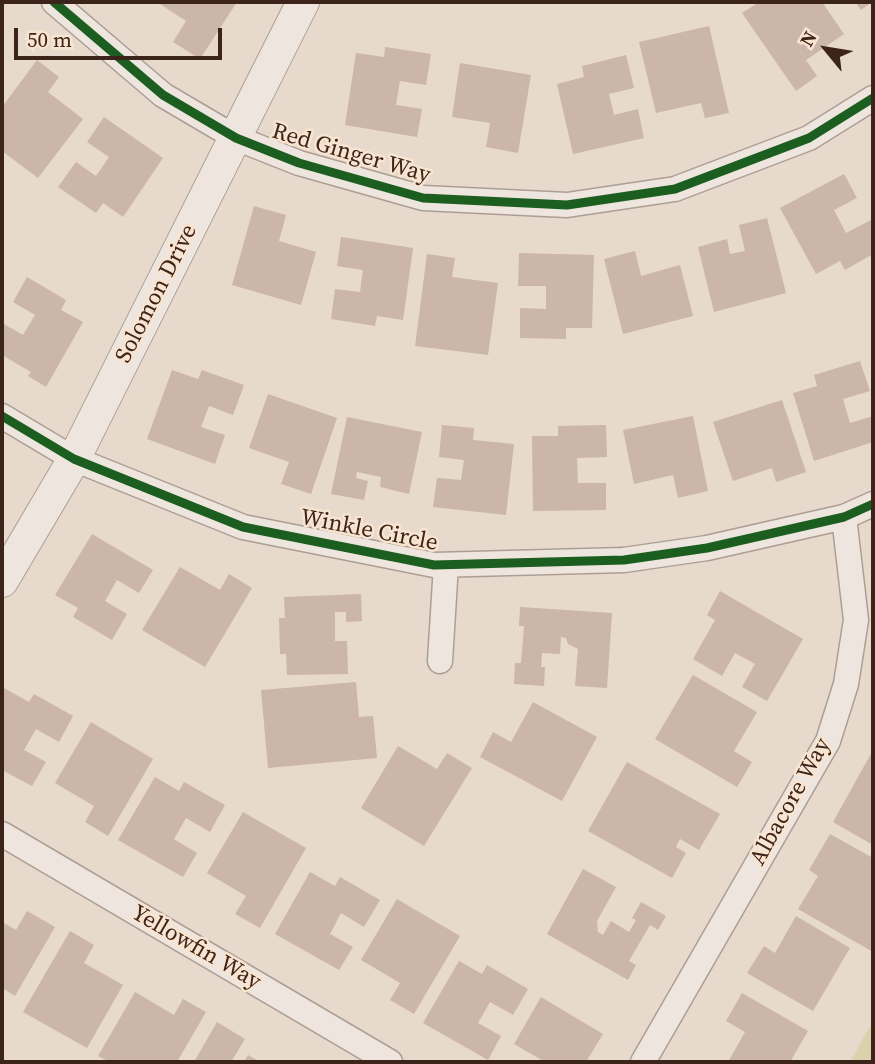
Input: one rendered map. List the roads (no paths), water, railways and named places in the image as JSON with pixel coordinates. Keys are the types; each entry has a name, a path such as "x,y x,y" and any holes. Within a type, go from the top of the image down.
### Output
{"street":[{"name":"Red Ginger Way","path":"54,2 163,95 236,138 299,163 423,198 567,205 675,189 810,138 873,98"},
{"name":"Solomon Drive","path":"2,581 74,460 303,2"},
{"name":"Winkle Circle","path":"2,416 74,460 243,527 434,565 624,560 707,548 844,517 873,504"},
{"name":"Albacore Way","path":"643,1062 828,741 846,684 856,620 844,517"},
{"path":"440,661 446,565"},
{"name":"Yellowfin Way","path":"2,834 390,1062"}]}
